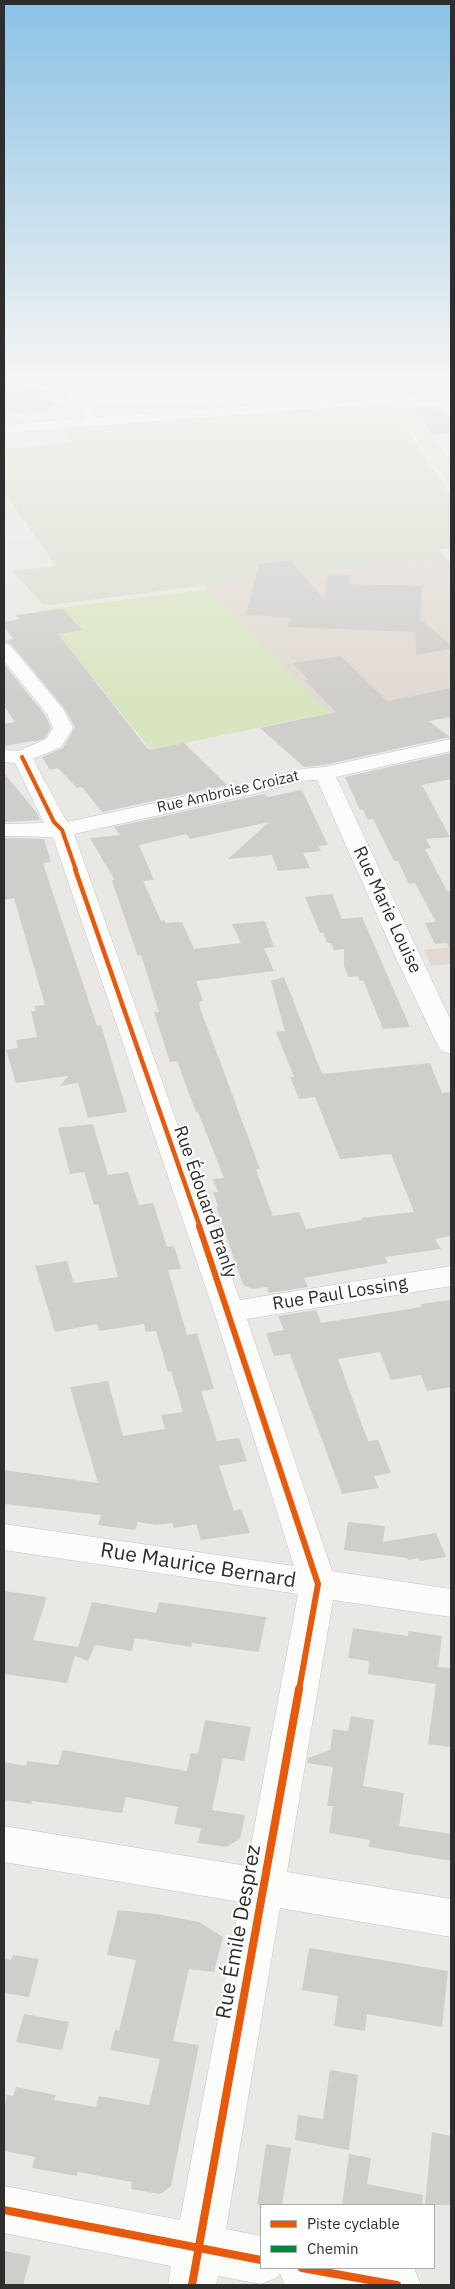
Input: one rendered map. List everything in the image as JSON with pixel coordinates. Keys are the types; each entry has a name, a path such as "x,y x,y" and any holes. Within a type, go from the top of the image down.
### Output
{"street":[{"path":"4,649 56,713 63,728 54,743 13,757"},
{"name":"Rue Ambroise Croizat","path":"4,830 62,830 250,789 301,775 324,773 451,745"},
{"name":"Rue Édouard Branly","path":"13,757 54,822 62,830 229,1312 318,1584"},
{"name":"Rue Marie Louise","path":"324,773 407,956 451,1046"},
{"name":"Rue Paul Lossing","path":"229,1312 451,1276"},
{"name":"Rue Maurice Bernard","path":"4,1537 451,1603"},
{"name":"Rue Émile Desprez","path":"195,2267 318,1584"},
{"path":"4,1844 451,1918"},
{"path":"4,2210 195,2267 260,2260"},
{"path":"308,2269 397,2285"}],"shaded area":[{"path":"447,559 451,563 451,688 330,713 203,585 375,564"},
{"path":"451,947 451,964 431,966 424,950"}],"green space":[{"path":"4,487 445,487 451,496 451,548 439,549 447,559 375,564 50,605 42,604 13,571 56,566 4,492"},
{"path":"208,589 330,713 151,750 62,640 36,611"}],"building":[{"path":"290,560 324,599 328,574 351,575 349,584 422,586 420,619 451,645 451,649 416,655 415,632 288,627 290,617 246,615 259,564"},
{"path":"63,609 82,630 58,634 147,748 151,750 184,743 227,785 102,812 82,787 77,788 58,768 50,770 42,757 63,748 75,727 64,708 11,644 4,641 13,639 4,626 4,622 19,619 16,615"},
{"path":"341,656 387,701 451,688 451,717 429,721 450,737 324,765 304,767 260,728 336,712 305,680 309,680 293,663"},
{"path":"4,664 45,715 51,728 45,738 34,742 4,746 4,724 15,722 4,706"},
{"path":"451,753 451,779 422,785 450,837 426,839 431,848 425,849 447,891 451,891 451,951 447,943 435,944 425,923 436,922 415,883 409,884 398,861 394,861 373,819 368,820 363,810 360,810 345,777"},
{"path":"4,773 37,813 40,820 4,822"},
{"path":"302,790 328,845 318,846 321,851 303,853 310,868 278,871 272,855 228,859 269,822 190,839 186,834 139,845 154,880 143,881 161,921 164,920 165,923 182,922 194,949 241,943 232,924 265,921 274,947 264,948 274,971 196,981 203,1001 199,1002 200,1008 260,1169 256,1170 273,1216 299,1212 306,1229 362,1220 361,1218 414,1212 391,1154 340,1159 315,1097 299,1099 290,1077 294,1077 276,1032 285,1031 271,981 284,977 322,1074 430,1063 442,1093 451,1092 451,1236 435,1239 441,1249 385,1257 388,1263 304,1278 308,1287 269,1293 267,1287 253,1289 243,1285 213,1192 218,1192 213,1179 224,1178 177,1061 170,1062 154,1012 159,1012 141,955 138,956 112,881 114,879 90,838 120,835 114,827 264,794 268,797"},
{"path":"4,838 44,839 51,862 43,863 97,1026 101,1025 127,1112 88,1118 78,1083 60,1086 68,1076 16,1083 6,1050 18,1048 16,1040 37,1037 31,1011 36,1011 35,1006 45,1005 14,898 4,900"},
{"path":"332,894 342,919 362,917 410,1027 383,1029 363,980 360,981 358,976 348,977 344,966 344,949 334,950 331,943 327,943 323,932 320,933 305,897"},
{"path":"93,1124 108,1175 128,1172 139,1205 153,1203 167,1247 174,1246 181,1269 168,1270 187,1335 197,1333 214,1389 201,1391 217,1441 239,1438 247,1461 219,1466 234,1511 241,1509 250,1533 201,1540 196,1524 174,1528 172,1523 156,1525 138,1522 135,1530 98,1525 101,1515 4,1504 4,1470 98,1483 70,1387 108,1381 123,1436 165,1429 161,1415 183,1412 171,1371 168,1372 156,1331 146,1332 144,1324 99,1331 97,1324 55,1332 35,1266 67,1261 74,1283 118,1277 98,1204 94,1205 84,1172 70,1174 58,1128"},
{"path":"451,1300 451,1387 427,1391 421,1375 391,1380 380,1352 338,1359 368,1441 378,1440 391,1473 374,1476 379,1488 342,1494 290,1354 274,1356 266,1333 284,1330 278,1316 316,1310 321,1323 422,1307 421,1304"},
{"path":"348,1522 385,1526 383,1542 436,1533 446,1557 420,1561 419,1558 408,1560 407,1558 344,1550"},
{"path":"4,1591 47,1597 33,1640 78,1647 92,1602 156,1613 159,1602 266,1617 259,1652 192,1643 191,1647 135,1638 132,1651 95,1645 88,1661 75,1656 67,1683 4,1674"},
{"path":"353,1628 408,1636 409,1631 442,1636 438,1667 451,1668 451,1747 428,1744 436,1684 368,1674 369,1661 348,1658"},
{"path":"351,1716 374,1720 363,1786 404,1793 399,1826 451,1834 451,1861 369,1847 370,1840 329,1833 333,1806 327,1806 333,1767 307,1763 308,1758 330,1750 333,1729 348,1731"},
{"path":"205,1720 251,1727 244,1761 223,1758 212,1810 245,1815 240,1839 226,1847 198,1843 201,1828 174,1824 178,1807 126,1797 122,1813 32,1801 31,1804 4,1800 4,1762 26,1766 27,1761 58,1765 63,1750 187,1771 191,1753 198,1754"},
{"path":"118,1910 157,1914 199,1922 223,1937 214,1972 189,1969 173,2041 199,2045 171,2186 160,2194 131,2189 132,2182 78,2172 77,2176 32,2168 35,2157 4,2151 4,2107 7,2095 13,2096 16,2087 56,2095 54,2100 96,2107 99,2096 149,2105 160,2059 110,2050 115,2030 119,2031 136,1960 107,1955"},
{"path":"309,1948 448,1971 442,2027 367,2014 365,2031 334,2026 338,1996 302,1990"},
{"path":"13,1955 39,1959 29,1997 4,1993 4,1958 11,1960"},
{"path":"24,2014 69,2022 62,2050 16,2042"},
{"path":"330,2070 358,2075 349,2150 295,2140 298,2115 323,2119"},
{"path":"432,2132 451,2136 451,2205 425,2204"},
{"path":"266,2144 291,2148 282,2204 257,2205"},
{"path":"349,2154 371,2158 367,2184 423,2195 422,2204 342,2204"},
{"path":"4,2251 31,2256 23,2285 4,2285"}],"cycle path":[{"path":"22,757 54,822 62,830 231,1318 318,1584 192,2285"},
{"path":"4,2210 260,2260"},
{"path":"308,2269 397,2285"}]}
